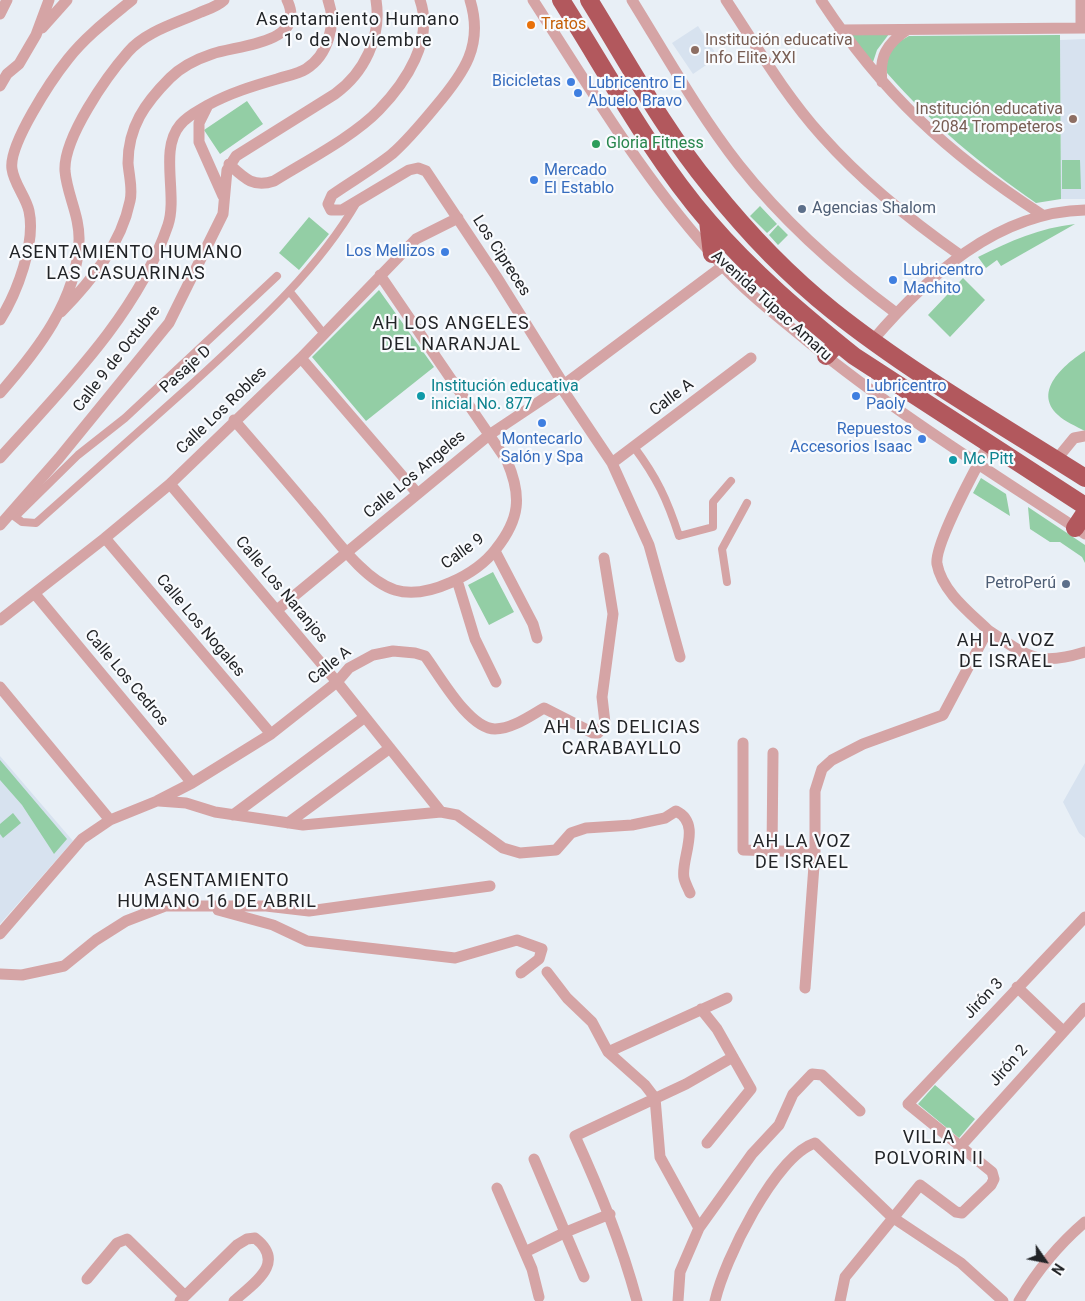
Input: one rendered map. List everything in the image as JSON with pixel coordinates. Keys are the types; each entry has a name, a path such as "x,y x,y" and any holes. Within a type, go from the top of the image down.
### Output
{"highway":[{"name":"Avenida Túpac Amaru","path":"561,0 661,158 708,221 746,262 838,343 876,371 1085,506"},
{"path":"589,0 679,146 710,187 764,247 797,279 872,340 1085,478"},
{"path":"708,221 717,260"},
{"path":"826,356 838,343"},
{"path":"1080,531 1085,513"}],"street":[{"path":"0,14 7,0"},
{"path":"0,86 7,74 20,64 36,35 49,0"},
{"path":"36,35 67,0"},
{"path":"0,320 19,281 30,221 28,209 12,169 17,142 32,114 68,59 95,30 132,0"},
{"path":"57,317 70,286 78,259 80,240 77,214 65,169 68,148 85,113 129,50 144,38 219,5 224,0"},
{"path":"0,392 26,363 57,317 90,281 126,218 131,198 129,142 136,118 172,76 193,62 212,54 254,44 281,34 288,27 291,17 287,0"},
{"path":"0,458 59,392 136,296 170,218 172,210 170,149 179,125 208,105 241,90 305,70 316,61 330,34 332,19 328,0"},
{"path":"376,0 378,24 374,38 358,71 346,86 236,156 229,164 248,182 264,184 274,181 352,132 379,110 407,72 421,44 424,18 420,0"},
{"path":"357,202 336,211 331,210 328,204 332,195 392,154 418,128 462,73 468,62 474,38 470,0"},
{"name":"Avenida Túpac Amaru","path":"533,0 646,171 717,260 826,356 870,390 1080,531"},
{"path":"632,0 714,132 752,180 799,233 825,257 896,313"},
{"path":"726,0 784,89 822,136 864,180 910,220 960,255"},
{"path":"821,0 840,30 882,83 948,148 993,183 1041,214"},
{"path":"840,30 1083,28 1081,0"},
{"path":"882,83 882,56 895,38 907,30"},
{"path":"208,105 199,123 200,142 224,200"},
{"name":"Calle 9 de Octubre","path":"0,525 13,515 169,324 223,214 229,164"},
{"name":"Los Cipreces","path":"357,202 409,170 418,168 426,171 458,218 612,463 649,545 680,658"},
{"name":"Pasaje D","path":"13,515 22,522 36,523 225,354 290,292 345,223 357,202"},
{"path":"872,340 925,283 960,255 1041,214 1085,210"},
{"name":"Calle Los Robles","path":"0,620 105,538 170,484 234,420 301,358 416,239 458,218"},
{"name":"Calle Los Angeles","path":"277,610 489,435 562,386 717,260"},
{"name":"Calle 9","path":"234,420 348,552 370,575 395,590 408,593 423,592 457,580 495,551 511,526 518,496 515,481 507,461 380,275"},
{"path":"13,515 78,455 125,418 277,276"},
{"path":"290,292 324,334"},
{"path":"301,358 417,493"},
{"name":"Calle A","path":"612,463 751,358"},
{"path":"1056,460 1074,438 1085,436"},
{"path":"988,444 944,536 936,561 944,581 952,594 988,630 1024,655 1056,660 1085,652"},
{"path":"634,447 652,470 667,497 680,536 713,527 713,502 731,481"},
{"name":"Calle Los Naranjos","path":"170,484 337,682 441,812"},
{"path":"727,582 722,549 748,503"},
{"name":"Calle Los Nogales","path":"105,538 271,734"},
{"path":"495,551 533,624 537,638"},
{"name":"Calle A","path":"0,934 82,839 110,820 157,801 192,783 271,734 337,682 349,668 373,655 393,652 415,653 425,656 472,719 484,728 496,729 509,726 544,708 593,733 598,732 605,723 602,697 613,614 604,558"},
{"path":"457,580 475,639 496,682"},
{"name":"Calle Los Cedros","path":"35,594 192,783"},
{"path":"805,988 815,852 815,791 822,769 832,760 863,744 943,715 988,630"},
{"path":"0,687 110,820"},
{"path":"233,814 365,717"},
{"path":"743,743 743,850 815,852"},
{"path":"288,823 390,748"},
{"path":"772,851 773,753"},
{"path":"157,801 186,803 233,814 303,826 441,812 457,815 503,848 520,853 556,850 571,833 586,828 632,825 665,818 676,811 685,818 690,834 683,877 690,893"},
{"path":"0,974 22,975 64,966 96,940 126,921 165,906 266,906 309,911 490,886"},
{"path":"205,906 273,925 307,941 455,958 517,940 542,949 539,959 521,973"},
{"name":"Jirón 3","path":"959,1148 908,1104 1085,917"},
{"path":"547,972 567,998 592,1022 608,1052 645,1085 655,1098 660,1157 699,1228"},
{"path":"1017,987 1062,1030"},
{"path":"608,1052 726,998"},
{"path":"701,1009 717,1029 752,1089 706,1143"},
{"name":"Jirón 2","path":"959,1148 1062,1030 1084,1012"},
{"path":"637,1301 626,1257 610,1214 575,1136 655,1098 733,1057"},
{"path":"678,1301 680,1272 699,1228 752,1154 779,1125 793,1094 812,1074 822,1075 860,1111"},
{"path":"714,1301 722,1276 752,1214 792,1157 812,1144 819,1144 892,1217 961,1263 1003,1301"},
{"path":"840,1301 845,1277 920,1185 956,1212 962,1213 991,1185 994,1179 992,1172 959,1148"},
{"path":"534,1159 584,1277"},
{"path":"497,1188 525,1252 539,1297"},
{"path":"525,1252 566,1232 610,1214"},
{"path":"1019,1301 1033,1277 1063,1241 1085,1222"},
{"path":"87,1279 117,1243 127,1239 182,1299 238,1245 247,1239 255,1238 264,1246 268,1258 266,1271 234,1301"}],"shaded area":[{"name":"Institución educativa Info Elite XXI","path":"698,26 718,57 693,74 672,43"},
{"name":"Institución educativa 2084 Trompeteros","path":"1085,39 1085,199 1061,199 1060,40"},
{"path":"0,756 73,841 0,924"},
{"path":"1085,763 1085,838 1079,833 1063,802"}],"green space":[{"path":"889,34 877,50 872,65 847,35"},
{"path":"1060,35 1061,199 1036,203 1016,189 939,127 887,73 889,56 899,42 909,36"},
{"path":"247,101 263,124 220,154 204,130"},
{"path":"1062,160 1080,160 1081,189 1062,189"},
{"path":"760,206 777,224 767,233 750,216"},
{"path":"309,217 329,234 299,270 279,253"},
{"path":"1075,224 1001,266 997,260 986,268 978,257 1025,236"},
{"path":"778,225 788,235 778,245 769,235"},
{"path":"963,278 985,300 950,337 928,315"},
{"path":"379,290 434,367 366,421 312,357"},
{"path":"1085,351 1085,431 1058,415 1051,406 1048,397 1054,379 1069,363"},
{"path":"981,478 1006,494 1010,516 973,493"},
{"path":"1028,507 1085,545 1085,563 1082,557 1060,542 1050,542 1030,529"},
{"path":"493,572 514,612 489,625 468,585"},
{"path":"0,760 67,839 54,854 22,805 0,780"},
{"path":"13,813 21,823 3,838 0,834 0,824"},
{"path":"935,1085 975,1119 959,1138 918,1104"}],"place":[{"name":"Tratos","path":"531,25"},
{"name":"Institución educativa Info Elite XXI","path":"695,50"},
{"name":"Bicicletas","path":"571,82"},
{"name":"Lubricentro El Abuelo Bravo","path":"578,93"},
{"name":"Institución educativa 2084 Trompeteros","path":"1073,119"},
{"name":"Gloria Fitness","path":"596,144"},
{"name":"Mercado El Establo","path":"534,180"},
{"name":"Agencias Shalom","path":"802,209"},
{"name":"Los Mellizos","path":"445,252"},
{"name":"Lubricentro Machito","path":"893,280"},
{"name":"Institución educativa inicial No. 877","path":"421,396"},
{"name":"Lubricentro Paoly","path":"856,396"},
{"name":"Montecarlo Salón y Spa","path":"542,423"},
{"name":"Repuestos Accesorios Isaac","path":"922,439"},
{"name":"Mc Pitt","path":"953,460"},
{"name":"PetroPerú","path":"1066,584"}],"district":[{"name":"Asentamiento Humano 1º de Noviembre","path":"358,30"},
{"name":"ASENTAMIENTO HUMANO LAS CASUARINAS","path":"126,263"},
{"name":"AH LOS ANGELES DEL NARANJAL","path":"451,334"},
{"name":"AH LA VOZ DE ISRAEL","path":"1006,651"},
{"name":"AH LAS DELICIAS CARABAYLLO","path":"622,738"},
{"name":"AH LA VOZ DE ISRAEL","path":"802,852"},
{"name":"ASENTAMIENTO HUMANO 16 DE ABRIL","path":"217,891"},
{"name":"VILLA POLVORIN II","path":"929,1148"}]}
